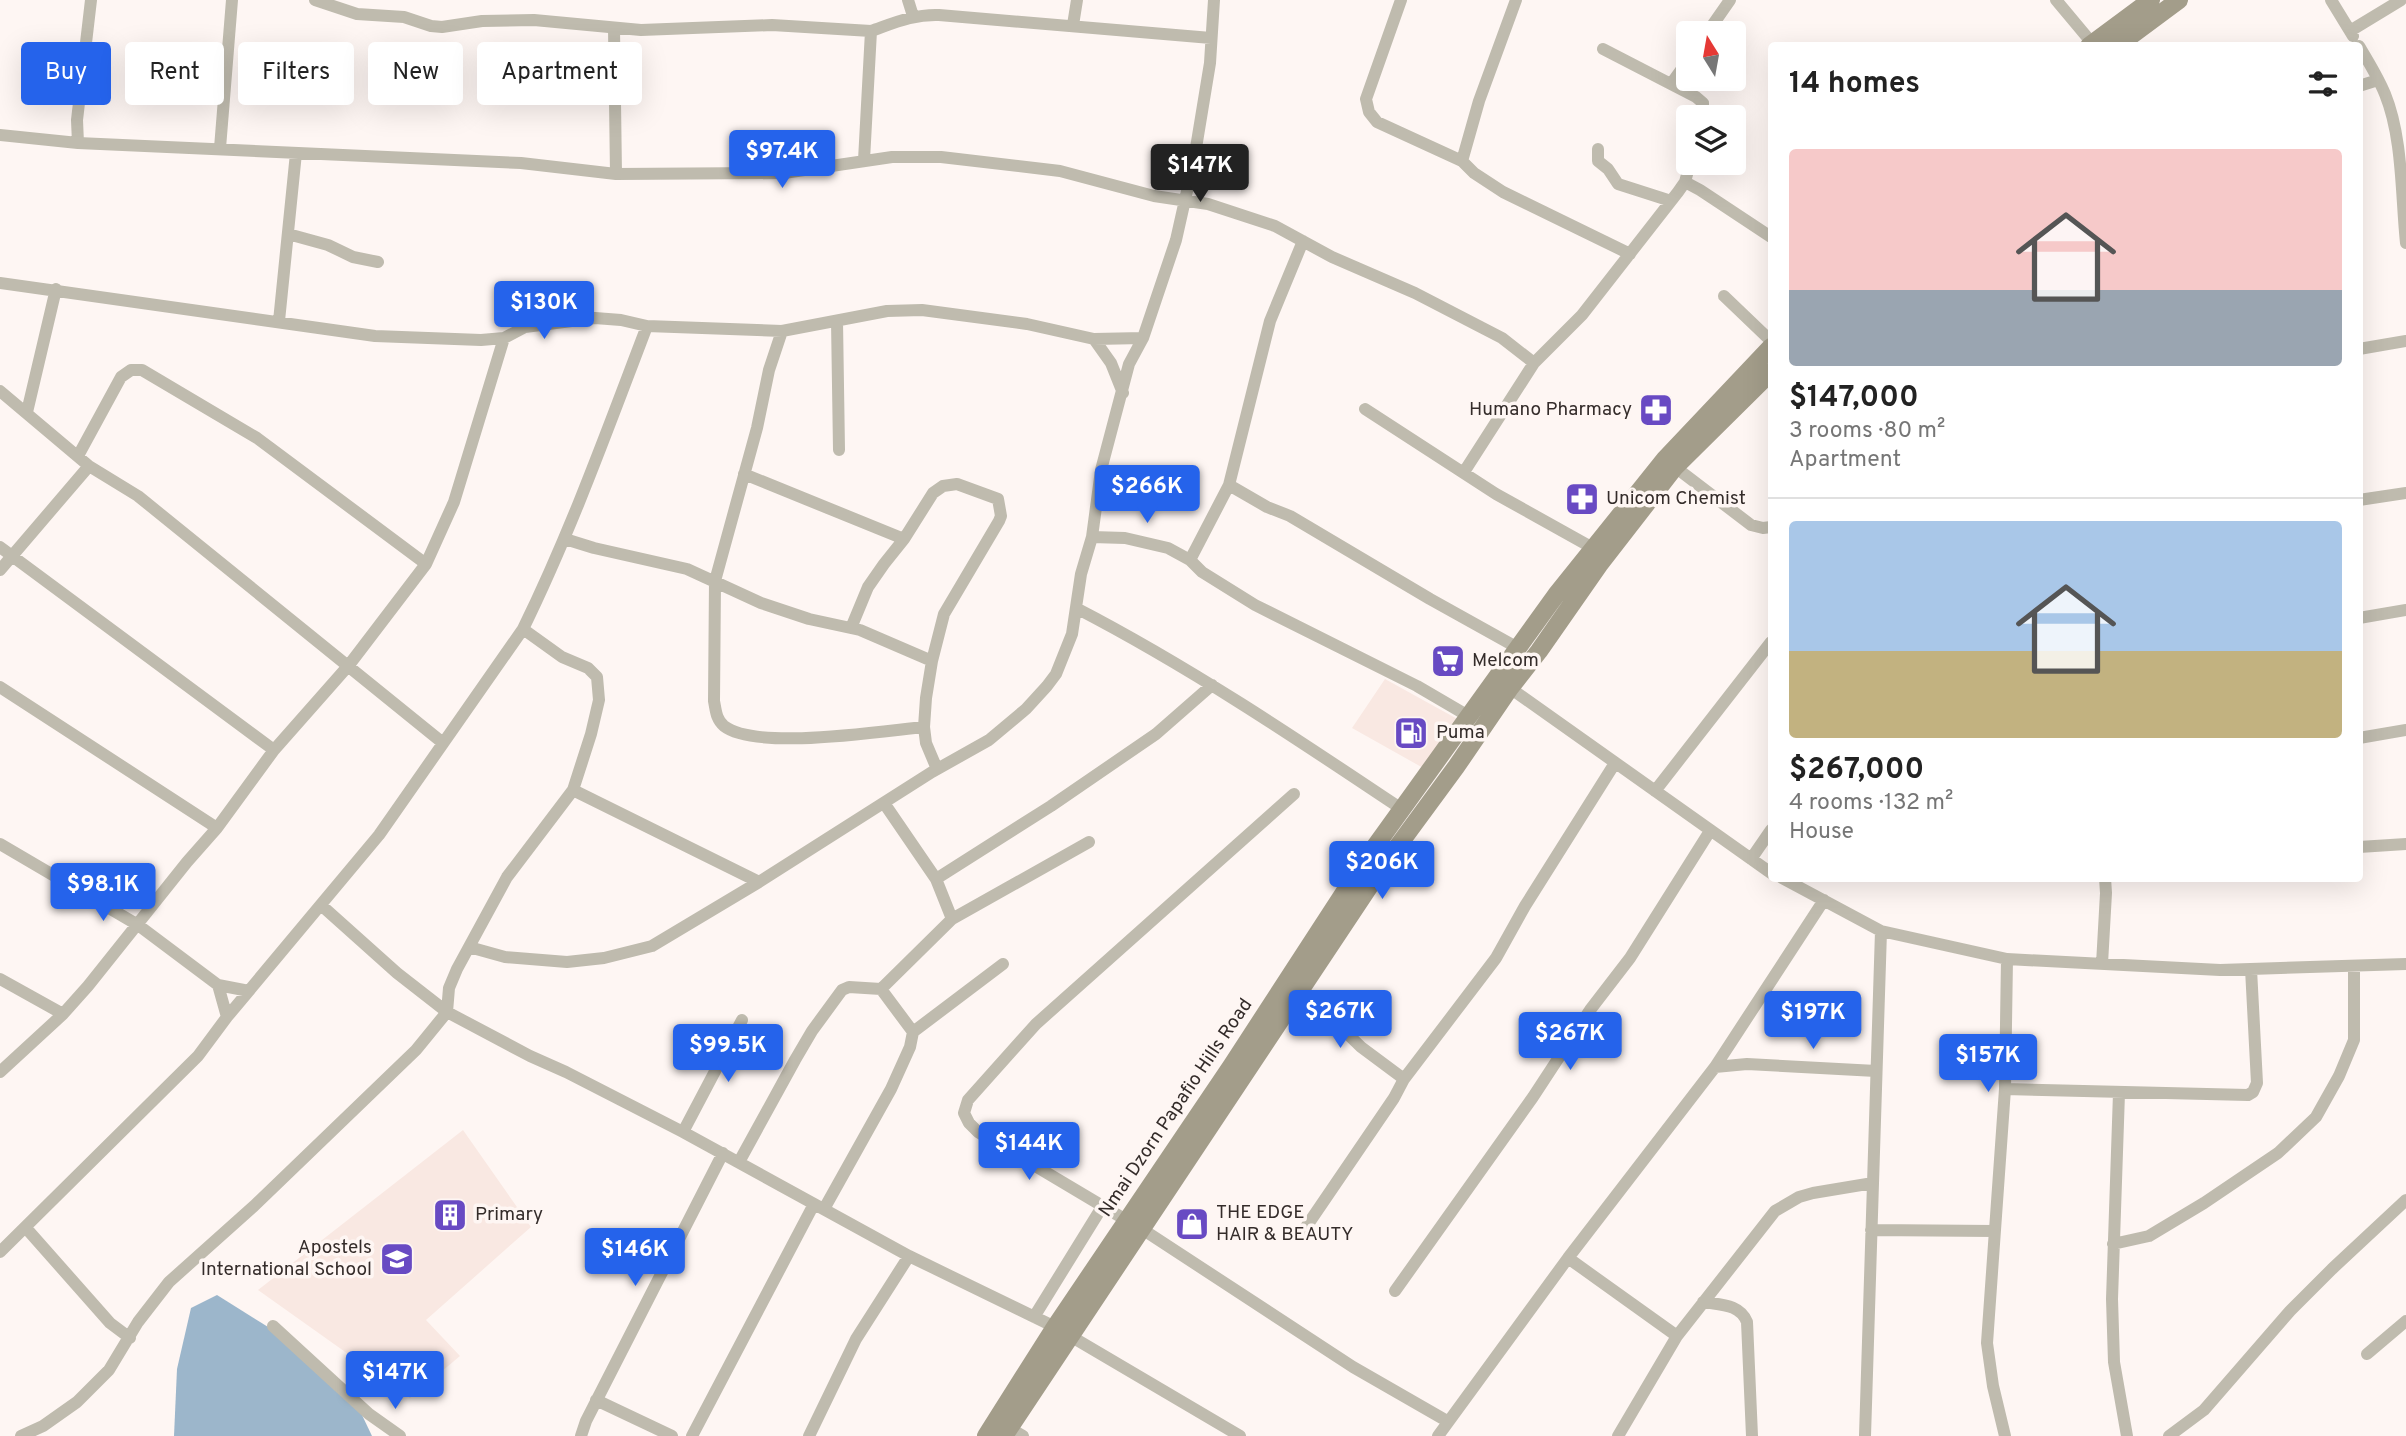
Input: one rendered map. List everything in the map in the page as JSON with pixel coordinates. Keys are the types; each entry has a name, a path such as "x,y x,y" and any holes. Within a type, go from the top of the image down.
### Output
{"street":[{"path":"78,142 77,120 91,0"},
{"path":"219,148 232,0"},
{"path":"315,0 357,14 404,17 431,26 534,20 614,29 772,25 871,31 913,16 939,15 1211,38"},
{"path":"908,0 913,16"},
{"path":"1073,25 1077,0"},
{"path":"469,947 505,957 536,961 592,960 652,946 760,882 937,769 989,740 1026,709 1047,686 1056,674 1072,634 1086,552 1092,537 1101,470 1129,364 1143,338 1176,240 1194,160 1210,63 1214,0"},
{"path":"1401,0 1366,99 1369,112 1377,122 1462,161 1474,173 1503,192 1630,254"},
{"path":"1462,161 1479,101 1517,0"},
{"path":"1715,21 1730,0"},
{"path":"2056,0 2089,42"},
{"path":"2094,42 2151,0"},
{"path":"2121,42 2179,0"},
{"path":"2331,0 2357,42"},
{"path":"2350,31 2401,0"},
{"path":"614,29 615,174"},
{"path":"864,160 871,31"},
{"path":"1603,49 1696,96 1703,105"},
{"path":"2363,53 2385,95 2392,122 2406,242"},
{"path":"1671,84 1676,77"},
{"path":"2363,85 2378,80"},
{"path":"0,135 78,142 521,163 615,174 784,173 892,157 941,157 1060,172 1105,185 1208,204 1275,226 1332,257 1415,293 1502,338 1534,363"},
{"path":"1598,149 1598,161 1608,169 1618,184 1671,201"},
{"path":"279,321 296,153"},
{"path":"1464,472 1534,363 1581,315 1671,201 1687,175"},
{"path":"1685,182 1768,235"},
{"path":"288,234 328,245 363,261 378,262"},
{"path":"1190,560 1229,485 1267,332 1303,241"},
{"path":"0,283 375,335 481,341 504,338 525,327 595,318 647,326 782,331 887,311 922,310 1027,324 1094,339 1143,338"},
{"path":"27,412 56,289"},
{"path":"1724,296 1768,338"},
{"path":"837,321 839,450"},
{"path":"0,1252 198,1056 227,1017 379,835 523,629 565,539 647,326"},
{"path":"782,331 769,370 757,428 715,581 714,701 717,718 725,727 742,734 792,739 924,727"},
{"path":"0,1072 63,1014 138,925 187,862 218,828 274,750 349,665 426,564 454,502 504,338"},
{"path":"1094,339 1111,363 1123,393"},
{"path":"2363,348 2406,341"},
{"name":"Nmai Dzorn Papafio Hills Road","path":"986,1436 1063,1331 1134,1224 1299,992 1381,869 1539,650 1600,552 1687,434 1768,350"},
{"path":"78,456 121,377 131,370 142,370 257,438 426,564"},
{"name":"Nmai Dzorn Papafio Hills Road","path":"1134,1224 1231,1065 1366,859 1518,648 1675,467 1768,375"},
{"path":"0,391 89,466 138,496 443,743"},
{"path":"1365,409 1496,494 1600,552"},
{"path":"0,570 6,550 89,466"},
{"path":"1675,467 1751,525 1768,527"},
{"path":"744,474 904,539"},
{"path":"851,628 869,587 933,494 943,486 957,484 998,499 1001,516 999,521 944,614 932,661 924,727 926,743 937,769"},
{"path":"1229,485 1290,516 1518,648"},
{"path":"2363,499 2406,493"},
{"path":"1092,537 1125,538 1168,548 1255,605 1417,686 1470,717"},
{"path":"565,539 687,569 761,603 809,619 860,630 932,661"},
{"path":"6,550 274,750"},
{"path":"1076,608 1259,713 1403,810"},
{"path":"2363,617 2406,610"},
{"path":"22,1436 53,1420 77,1402 108,1370 138,1322 169,1282 254,1206 416,1050 446,1012 449,988 506,877 573,790 599,700 597,677 588,668 562,657 523,629"},
{"path":"1655,791 1768,646"},
{"path":"936,879 1051,806 1156,734 1212,685"},
{"path":"0,688 218,828"},
{"path":"1510,688 1768,871"},
{"path":"2363,737 2406,730"},
{"path":"1302,1233 1394,1098 1404,1079 1496,958 1525,906 1615,763"},
{"path":"573,790 760,882"},
{"path":"1294,794 1036,1024 968,1101 964,1113 978,1132 1134,1224 1353,1367 1447,1421"},
{"path":"884,803 936,879 952,919"},
{"path":"1395,1290 1540,1086 1590,1010 1630,958 1710,831"},
{"path":"1751,859 1768,834"},
{"path":"881,989 952,919 1089,842"},
{"path":"0,844 138,925 218,985 249,991"},
{"path":"2363,847 2406,844"},
{"path":"1790,882 1881,930 2007,959 2220,970 2406,964"},
{"path":"2102,964 2105,882"},
{"path":"1438,1436 1568,1258 1715,1067 1824,900"},
{"path":"321,905 397,973 446,1012 723,1153 909,1256 1063,1331 1240,1436"},
{"path":"1865,1436 1881,930"},
{"path":"2005,1436 1993,1386 1987,1343 2005,1089 2007,959"},
{"path":"692,1436 819,1207 891,1089 910,1047 913,1032 1003,964"},
{"path":"2113,1244 2149,1236 2204,1203 2278,1153 2316,1117 2339,1076 2354,1040 2354,967"},
{"path":"2005,1089 2248,1095 2253,1092 2257,1083 2250,969"},
{"path":"0,979 63,1014"},
{"path":"218,985 227,1017"},
{"path":"739,1162 800,1050 842,990 849,986 881,989 913,1032"},
{"path":"1299,992 1323,1010 1361,1047 1404,1079"},
{"path":"682,1132 742,1020"},
{"path":"1715,1067 1747,1064 1876,1071"},
{"path":"2119,1093 2113,1244 2114,1362 2127,1436"},
{"path":"581,1436 596,1400 723,1153"},
{"path":"1618,1436 1677,1336 1775,1211 1799,1197 1813,1193 1873,1184"},
{"path":"2169,1436 2204,1410 2290,1311 2406,1200"},
{"path":"1034,1317 1102,1207"},
{"path":"26,1228 110,1323 130,1338"},
{"path":"1871,1230 1994,1231"},
{"path":"809,1436 856,1339 909,1256"},
{"path":"1568,1258 1677,1336"},
{"path":"1703,1302 1734,1307 1743,1313 1747,1322 1752,1436"},
{"path":"2367,1354 2406,1321"},
{"path":"273,1326 369,1413 400,1436"},
{"name":"Nmai Dzorn Papafio Hills Road","path":"1012,1433 1063,1331"},
{"path":"596,1400 672,1436"}],"shaded area":[{"path":"1385,679 1461,721 1425,769 1352,728"},
{"name":"Apostels International School","path":"463,1130 531,1227 426,1320 460,1356 410,1398 258,1290"}],"water":[{"path":"217,1295 281,1335 362,1415 372,1436 174,1436 177,1369 191,1308"}],"place":[{"name":"Humano Pharmacy","path":"1656,410"},
{"name":"Unicom Chemist","path":"1582,499"},
{"name":"Melcom","path":"1448,661"},
{"name":"Puma","path":"1411,733"},
{"name":"Primary","path":"450,1215"},
{"name":"THE EDGE HAIR & BEAUTY","path":"1192,1224"},
{"name":"Apostels International School","path":"397,1259"}]}
